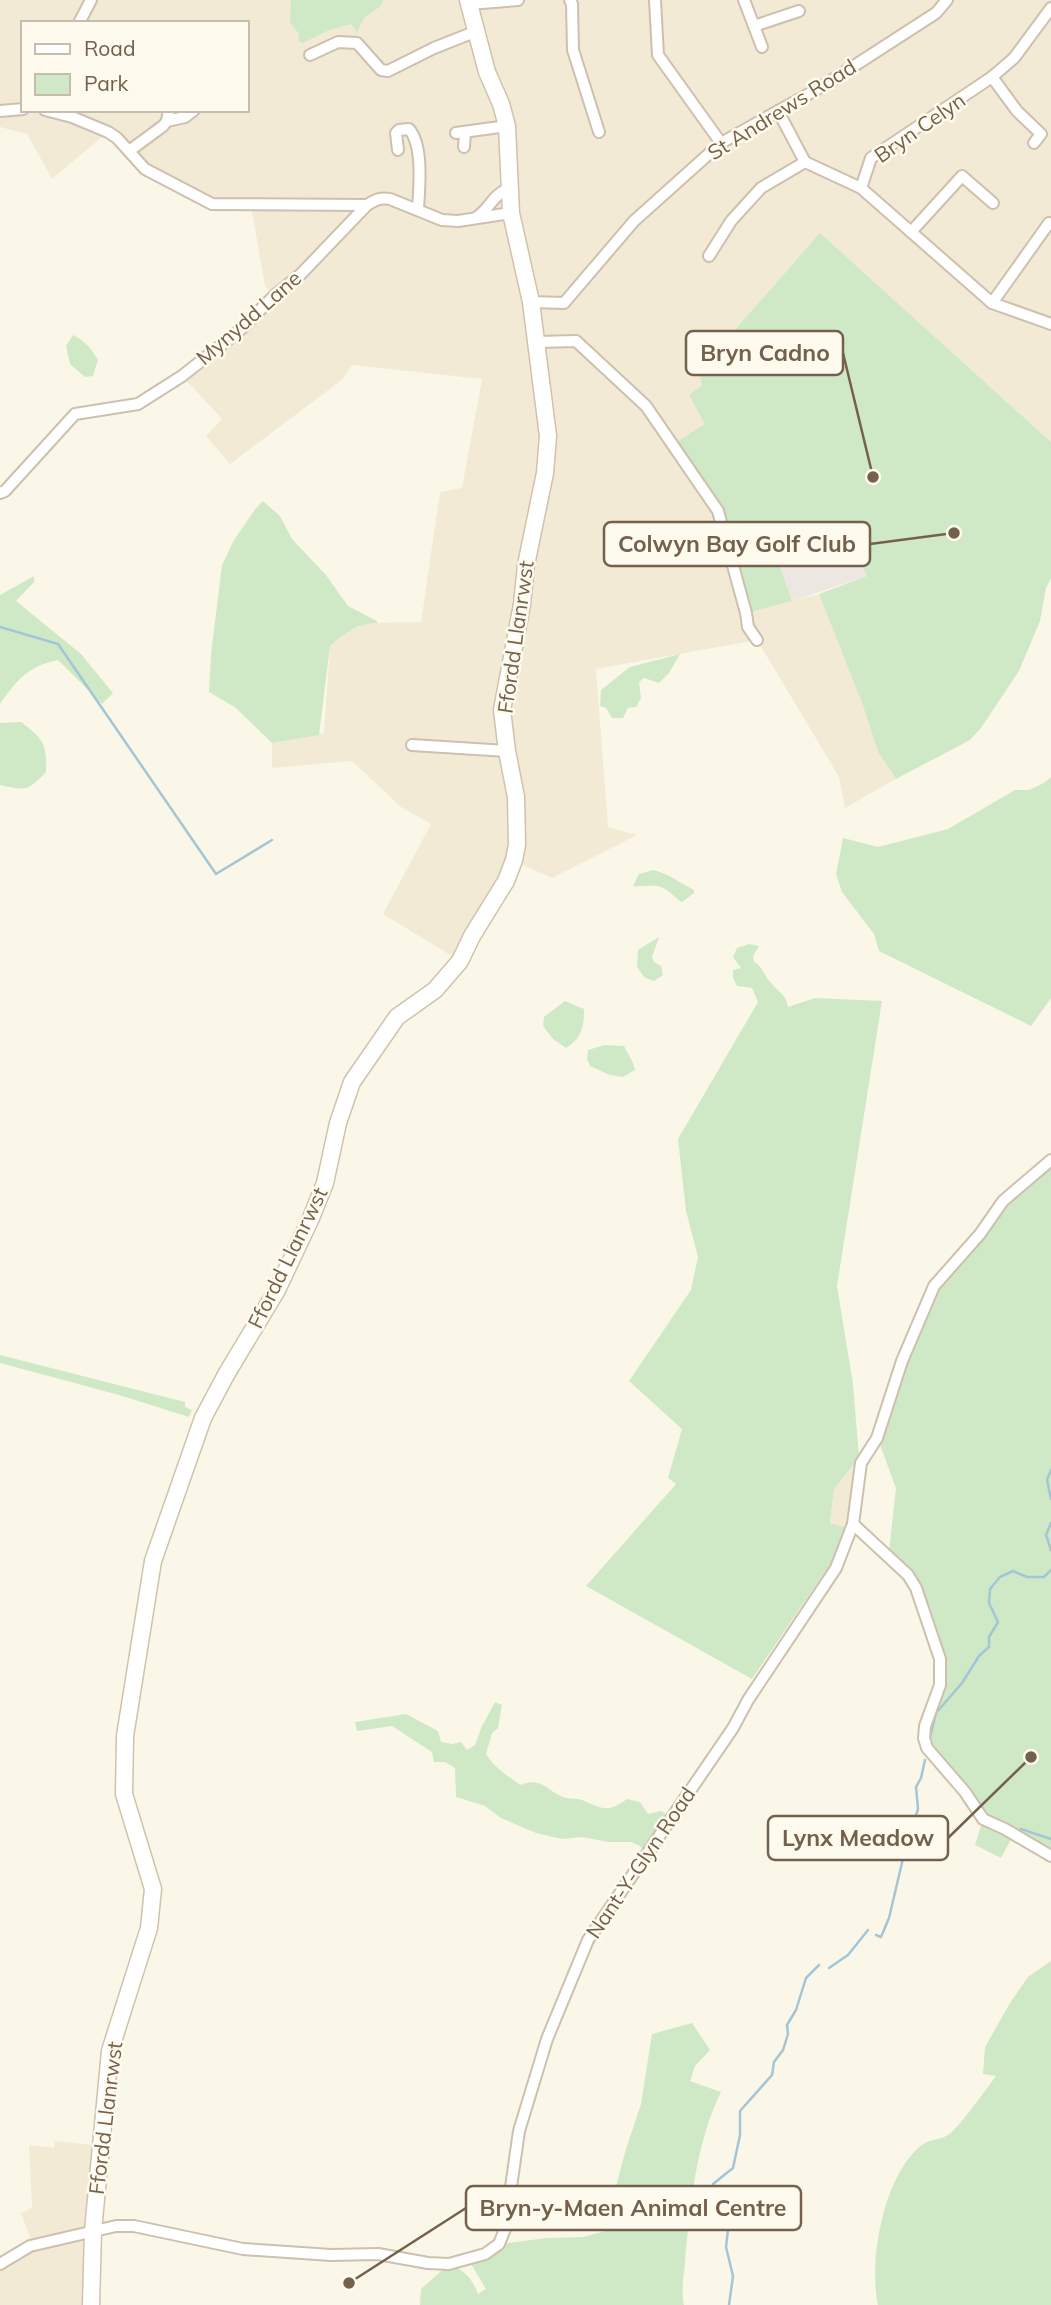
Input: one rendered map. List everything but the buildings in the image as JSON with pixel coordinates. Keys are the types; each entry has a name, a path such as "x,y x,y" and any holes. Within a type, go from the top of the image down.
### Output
{"main road":[{"name":"Ffordd Llanrwst","path":"91,2305 93,2231 110,2051 149,1928 153,1889 124,1794 125,1736 153,1561 203,1418 277,1290 311,1218 325,1184 338,1123 352,1082 397,1017 435,990 450,975 506,881 517,845 516,797 502,710 549,449 531,302 511,213 506,126 501,104 487,72 469,2"}],"street":[{"path":"80,21 91,0"},
{"path":"469,2 518,0"},
{"path":"570,0 573,50 599,132"},
{"path":"655,0 657,55 721,143"},
{"path":"744,0 762,47"},
{"name":"St Andrews Road","path":"531,302 564,303 634,221 721,143 822,86 936,13 947,0"},
{"path":"754,26 799,11"},
{"name":"Bryn Celyn","path":"861,188 871,158 992,77 1014,58 1049,16"},
{"path":"310,55 338,42 357,43 381,70 388,71 434,48 477,31"},
{"path":"992,77 1017,111 1051,142"},
{"path":"0,111 21,109"},
{"path":"778,111 805,162 861,188 992,303 1051,324"},
{"path":"56,112 108,132 117,138 145,169 212,204 367,205 382,198 442,220 511,213"},
{"path":"129,151 168,116 185,117 191,112"},
{"path":"464,147 461,133 506,126"},
{"path":"398,150 396,133 409,129 413,134 419,159 418,210"},
{"path":"1034,144 1041,134"},
{"path":"709,256 731,221 761,188 805,162"},
{"path":"911,232 962,176 993,203"},
{"path":"474,218 481,214 494,197 509,188"},
{"name":"Mynydd Lane","path":"0,493 5,491 75,414 138,404 182,376 239,331 275,295 300,275 367,205"},
{"path":"992,303 1049,223 1051,225"},
{"path":"537,342 576,341 646,406 719,511 747,613 748,627 757,640"},
{"path":"412,745 507,751"},
{"name":"Nant-Y-Glyn Road","path":"93,2231 134,2226 243,2249 331,2255 378,2254 449,2264 485,2254 499,2244 505,2229 519,2131 547,2039 588,1940 733,1728 748,1700 836,1568 852,1524 861,1463 877,1438 902,1361 934,1286 980,1234 1003,1200 1051,1160"},
{"path":"852,1524 908,1575 916,1588 940,1659 940,1685 925,1726 927,1748 965,1791 984,1819 1051,1856"},
{"path":"0,2264 30,2246 93,2231"}],"shaded area":[{"path":"0,0 1051,0 1051,442 820,234 702,385 718,511 746,612 819,594 878,752 896,779 845,808 839,777 757,640 596,669 608,827 637,835 552,878 514,861 460,961 383,914 431,824 401,807 352,761 272,768 272,743 324,733 330,646 347,632 368,623 421,622 440,492 462,488 482,379 352,365 343,379 230,464 206,436 222,419 182,376 275,295 265,286 251,206 212,204 145,169 108,132 52,179 27,134 0,127"},
{"path":"845,530 867,576 792,601 780,567 791,549"},
{"path":"859,1458 851,1529 830,1523 834,1489"},
{"path":"55,2141 94,2145 85,2305 0,2305 0,2266 34,2248 21,2213 32,2208 29,2145 54,2148"}],"green space":[{"path":"291,0 383,0 381,6 364,18 357,32 351,24 329,30 303,43 298,41 299,34 290,22"},
{"path":"820,233 1051,442 1051,578 1046,588 1040,621 1019,671 970,740 896,779 878,752 819,594 867,576 845,530 791,549 780,567 792,601 746,613 718,511 673,444 705,424 689,395 702,385 699,371"},
{"path":"73,335 87,345 98,360 93,376 85,377 70,364 66,346"},
{"path":"263,501 280,516 292,539 326,575 348,606 377,621 352,630 330,646 319,735 272,743 236,708 209,692 222,565 234,540"},
{"path":"34,576 34,582 16,601 81,654 113,693 102,704 58,660 39,666 24,675 0,704 0,595"},
{"path":"680,654 669,673 659,683 644,678 639,682 641,698 636,707 628,708 623,718 612,718 606,708 600,706 601,690 630,667"},
{"path":"21,722 42,743 46,772 35,783 21,789 0,785 0,723"},
{"path":"1051,777 1051,998 1031,1026 879,951 874,934 842,892 836,874 843,838 878,847 948,829 1015,790 1029,790"},
{"path":"653,870 674,878 694,890 694,893 682,902 661,887 633,886 639,874"},
{"path":"659,937 652,957 654,962 661,966 663,975 654,981 645,978 637,967 638,950"},
{"path":"749,944 759,946 753,956 754,962 784,997 788,1007 815,998 882,1001 837,1286 853,1384 859,1458 834,1489 830,1523 851,1529 832,1574 826,1570 752,1679 586,1586 676,1484 668,1478 682,1429 629,1381 691,1290 698,1257 686,1211 678,1139 758,1002 752,988 737,986 733,978 733,970 741,968 733,957 737,948"},
{"path":"565,1001 584,1009 581,1032 566,1048 553,1039 543,1026 544,1017"},
{"path":"605,1045 624,1046 635,1070 623,1077 610,1075 590,1066 587,1059 588,1050"},
{"path":"1051,1166 1051,1856 1014,1834 1001,1858 975,1845 983,1819 924,1738 944,1688 946,1663 936,1626 919,1582 906,1565 889,1551 896,1488 879,1442 907,1358 936,1291 1006,1203"},
{"path":"0,1355 185,1402 185,1407 192,1410 189,1417 0,1363"},
{"path":"495,1702 502,1705 498,1728 492,1733 486,1754 497,1767 521,1785 534,1782 566,1798 580,1799 599,1807 614,1807 627,1799 640,1802 648,1814 661,1811 680,1823 661,1830 666,1841 658,1853 644,1851 631,1842 608,1842 582,1837 562,1839 536,1833 501,1818 485,1806 456,1797 455,1768 445,1762 434,1762 432,1752 392,1726 357,1731 355,1722 406,1714 438,1731 441,1742 461,1742 467,1750 475,1745"},
{"path":"1051,1961 1051,2305 878,2305 875,2265 878,2242 882,2218 898,2175 909,2157 923,2144 945,2137 953,2131 996,2076 983,2074 985,2047 1028,1977"},
{"path":"692,2023 710,2050 695,2066 690,2081 721,2092 712,2112 696,2175 683,2278 684,2305 420,2305 421,2289 449,2264 467,2276 478,2294 486,2289 468,2259 499,2244 583,2237 616,2228 615,2190 641,2104 652,2034"}],"waterway":[{"path":"0,627 58,644 216,874 272,840"},
{"path":"1051,1470 1047,1480 1051,1499"},
{"path":"1051,1523 1046,1535 1051,1550"},
{"path":"929,1741 936,1713 962,1683 979,1656 989,1647 989,1637 998,1622 989,1603 990,1589 1000,1577 1013,1571 1027,1577 1044,1577 1051,1570"},
{"path":"876,1935 881,1937 889,1918 918,1809 916,1787 925,1760"},
{"path":"1021,1829 1051,1839"},
{"path":"829,1968 848,1955 868,1930"},
{"path":"729,2305 733,2276 726,2247 729,2221 717,2210 713,2184 733,2168 740,2135 740,2111 772,2075 774,2062 783,2050 788,2034 787,2025 796,2010 806,1978 819,1965"}],"place":[{"name":"Bryn Cadno","path":"873,477"},
{"name":"Colwyn Bay Golf Club","path":"954,533"},
{"name":"Lynx Meadow","path":"1031,1757"},
{"name":"Bryn-y-Maen Animal Centre","path":"349,2283"}]}
